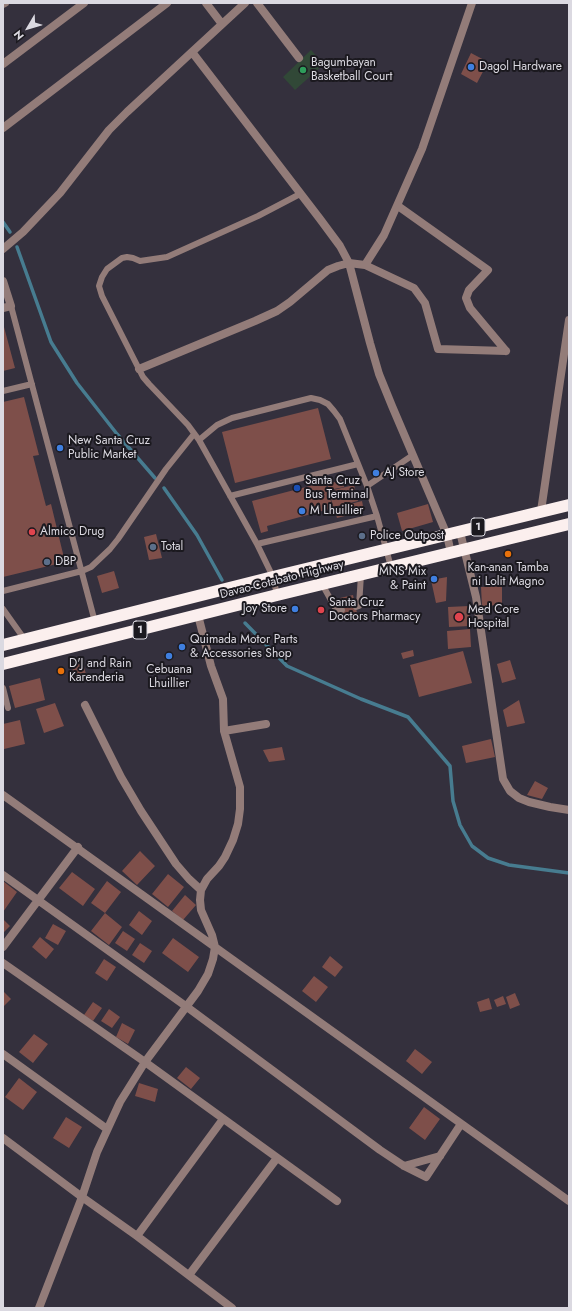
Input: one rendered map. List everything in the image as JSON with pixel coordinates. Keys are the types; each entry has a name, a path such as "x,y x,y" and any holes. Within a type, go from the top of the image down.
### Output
{"highway":[{"name":"Davao-Cotabato Highway","path":"3,645 272,577 569,505"},
{"name":"Davao-Cotabato Highway","path":"3,664 569,524"},
{"path":"95,622 100,640"},
{"path":"25,640 30,658"}],"street":[{"path":"3,64 84,3"},
{"path":"3,128 167,3"},
{"path":"206,3 222,24"},
{"path":"3,249 23,232 60,193 109,130 245,3"},
{"path":"257,3 299,58"},
{"path":"365,265 384,235 422,149 472,3"},
{"path":"192,52 336,241 349,263 379,374 447,535 451,553"},
{"path":"139,369 254,322 277,311 328,270 349,263 365,265 414,288 425,303 438,350 506,351 470,308 466,298 469,290 488,270 398,206"},
{"path":"3,281 7,307"},
{"path":"541,512 569,320"},
{"path":"460,532 476,597 503,779 510,790 519,798 529,802 569,810"},
{"path":"39,1308 82,1197 90,1172 107,1129 120,1102 145,1062 198,991 208,974 213,959 215,947 212,935 201,910 201,890 207,879 219,866 225,856 238,824 240,787 224,731 223,699 211,666 198,615"},
{"path":"85,705 121,777 141,811 176,864 201,890"},
{"path":"224,731 266,724"},
{"path":"3,795 569,1202"},
{"path":"3,947 78,848"},
{"path":"3,875 187,1006 355,1132 404,1166 426,1177 461,1124"},
{"path":"3,963 145,1062 337,1201"},
{"path":"3,1054 107,1129"},
{"path":"137,1236 223,1119"},
{"path":"3,1138 232,1308"},
{"path":"404,1166 440,1156"},
{"path":"189,1275 277,1158"}],"lane":[{"path":"277,595 272,577 257,544 199,440 149,384 139,369 102,296 99,286 107,269 116,261 127,257 140,261 167,257 258,216 300,194"},
{"path":"7,307 32,384 95,622"},
{"path":"3,391 32,384"},
{"path":"199,440 217,425 232,418 311,398 328,404 340,419 367,486 378,516 391,567"},
{"path":"3,591 82,571 92,567 110,549 146,501 166,469 194,434"},
{"path":"367,486 413,455"},
{"path":"230,496 358,464"},
{"path":"257,544 378,516"},
{"path":"356,607 359,606 361,575"},
{"path":"322,584 337,611 342,610"},
{"path":"3,609 25,640"},
{"path":"3,688 8,708"}],"green space":[{"name":"Bagumbayan Basketball Court","path":"311,50 324,64 295,90 283,77"}],"building":[{"path":"471,53 488,62 477,83 461,74"},
{"path":"3,327 15,368 3,371"},
{"path":"24,397 39,455 33,456 46,506 51,504 65,562 3,577 3,402"},
{"path":"318,408 331,459 235,483 222,432"},
{"path":"343,480 344,487 329,490 327,484"},
{"path":"325,482 333,508 267,526 268,531 261,533 252,501"},
{"path":"354,485 358,501 333,507 329,491"},
{"path":"362,501 364,511 337,518 334,508"},
{"path":"428,504 433,522 402,531 397,513"},
{"name":"Total","path":"156,534 162,558 149,560 144,537"},
{"path":"114,571 119,588 102,593 97,576"},
{"path":"447,577 446,601 436,603 431,580"},
{"path":"502,586 502,605 482,606 481,587"},
{"path":"353,595 358,617 344,619 340,598"},
{"path":"469,606 470,626 449,627 448,607"},
{"path":"470,629 471,647 448,649 447,631"},
{"path":"413,650 414,656 403,659 401,653"},
{"path":"463,651 472,683 419,697 410,665"},
{"path":"510,660 516,679 502,683 497,664"},
{"path":"83,663 87,678 75,681 72,666"},
{"path":"40,678 45,700 15,708 9,686"},
{"path":"519,700 525,723 507,727 503,710"},
{"path":"55,703 64,726 44,733 36,709"},
{"path":"20,720 25,744 4,749 3,724"},
{"path":"491,739 495,757 466,763 462,746"},
{"path":"282,747 285,760 269,762 263,750"},
{"path":"535,781 548,788 542,799 527,795"},
{"path":"140,851 155,866 137,885 122,871"},
{"path":"72,872 95,889 83,906 59,888"},
{"path":"168,874 184,887 168,907 152,894"},
{"path":"3,881 17,892 3,912"},
{"path":"107,881 121,892 105,913 91,903"},
{"path":"185,895 196,905 183,920 172,911"},
{"path":"139,911 152,921 142,935 129,925"},
{"path":"105,913 122,927 109,945 91,931"},
{"path":"3,919 10,926 3,933"},
{"path":"53,924 66,931 58,945 45,938"},
{"path":"123,931 135,939 127,951 115,943"},
{"path":"40,937 54,949 46,959 32,947"},
{"path":"173,938 199,957 188,972 162,953"},
{"path":"140,943 152,951 144,963 132,955"},
{"path":"330,956 343,967 335,977 322,967"},
{"path":"104,959 116,967 107,981 95,973"},
{"path":"314,976 328,987 316,1002 302,991"},
{"path":"3,991 11,999 3,1007"},
{"path":"515,993 520,1005 510,1009 506,997"},
{"path":"503,996 506,1004 497,1007 494,1000"},
{"path":"489,998 492,1009 480,1012 477,1002"},
{"path":"93,1002 102,1008 93,1021 84,1015"},
{"path":"109,1009 120,1017 112,1028 101,1021"},
{"path":"122,1023 135,1030 128,1044 116,1037"},
{"path":"34,1034 48,1044 33,1063 19,1052"},
{"path":"415,1049 432,1062 422,1074 406,1061"},
{"path":"186,1067 200,1078 191,1089 177,1078"},
{"path":"19,1078 37,1092 23,1110 5,1097"},
{"path":"139,1083 158,1089 155,1102 135,1096"},
{"path":"424,1107 440,1119 425,1140 409,1128"},
{"path":"66,1117 82,1127 69,1148 53,1138"}],"waterway":[{"path":"3,222 10,232"},
{"path":"17,247 51,342 77,383 117,434 155,478"},
{"path":"164,488 197,535 222,580"},
{"path":"245,623 287,666 361,699 408,717 450,766 453,801 460,825 472,846 488,858 509,865 569,873"}],"place":[{"name":"Dagol Hardware","path":"471,67"},
{"name":"Bagumbayan Basketball Court","path":"303,70"},
{"name":"New Santa Cruz Public Market","path":"60,448"},
{"name":"AJ Store","path":"376,473"},
{"name":"Santa Cruz Bus Terminal","path":"297,488"},
{"name":"M Lhuillier","path":"302,511"},
{"name":"Almico Drug","path":"32,532"},
{"name":"Police Outpost","path":"362,536"},
{"name":"Total","path":"153,547"},
{"name":"Kan-anan Tamba ni Lolit Magno","path":"508,554"},
{"name":"DBP","path":"47,562"},
{"name":"MNS Mix & Paint","path":"434,579"},
{"name":"Joy Store","path":"295,609"},
{"name":"Santa Cruz Doctors Pharmacy","path":"321,610"},
{"name":"Med Core Hospital","path":"459,617"},
{"name":"Quimada Motor Parts & Accessories Shop","path":"182,647"},
{"name":"Cebuana Lhuillier","path":"169,656"},
{"name":"D'J and Rain Karenderia","path":"61,671"}]}
